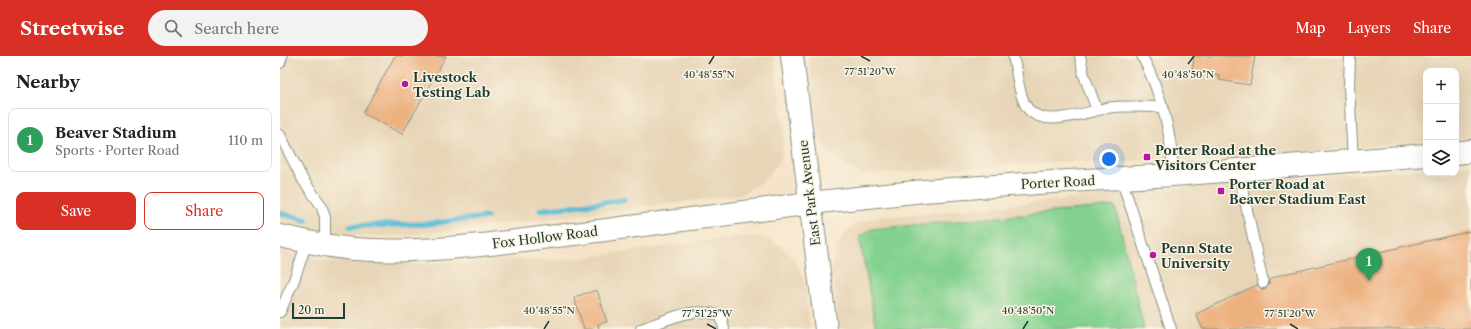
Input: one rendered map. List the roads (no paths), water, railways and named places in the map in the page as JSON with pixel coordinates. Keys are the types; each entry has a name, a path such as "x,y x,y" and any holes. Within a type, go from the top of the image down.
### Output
{"main road":[{"name":"East Park Avenue","path":"792,56 826,329"},
{"path":"1459,153 1471,152"},
{"name":"Porter Road","path":"810,203 924,191 1174,175 1423,155"},
{"name":"Fox Hollow Road","path":"280,236 353,249 422,249 496,243 810,203"}],"lane":[{"path":"280,63 282,56"},
{"path":"1013,56 1024,103 1031,112 1040,117 1057,119 1112,107 1163,107"},
{"path":"1080,56 1084,75 1097,110"},
{"path":"1142,56 1152,76 1163,107 1173,156 1174,175"},
{"path":"1350,56 1349,86 1353,161"},
{"path":"280,135 303,180 321,205 325,217 316,243 294,280 280,312"},
{"path":"1238,170 1263,283"},
{"path":"1121,178 1171,329"},
{"path":"641,329 690,312 710,312 721,316 724,329"}],"waterway":[{"path":"540,210 624,200"},
{"path":"280,213 306,220"},
{"path":"350,226 426,224 487,217"}],"place":[{"name":"Livestock Testing Lab","path":"405,84"},
{"name":"Porter Road at the Visitors Center","path":"1147,157"},
{"name":"Porter Road at Beaver Stadium East","path":"1221,191"},
{"name":"Penn State University","path":"1153,255"},
{"name":"Beaver Stadium","path":"1369,281"}]}
